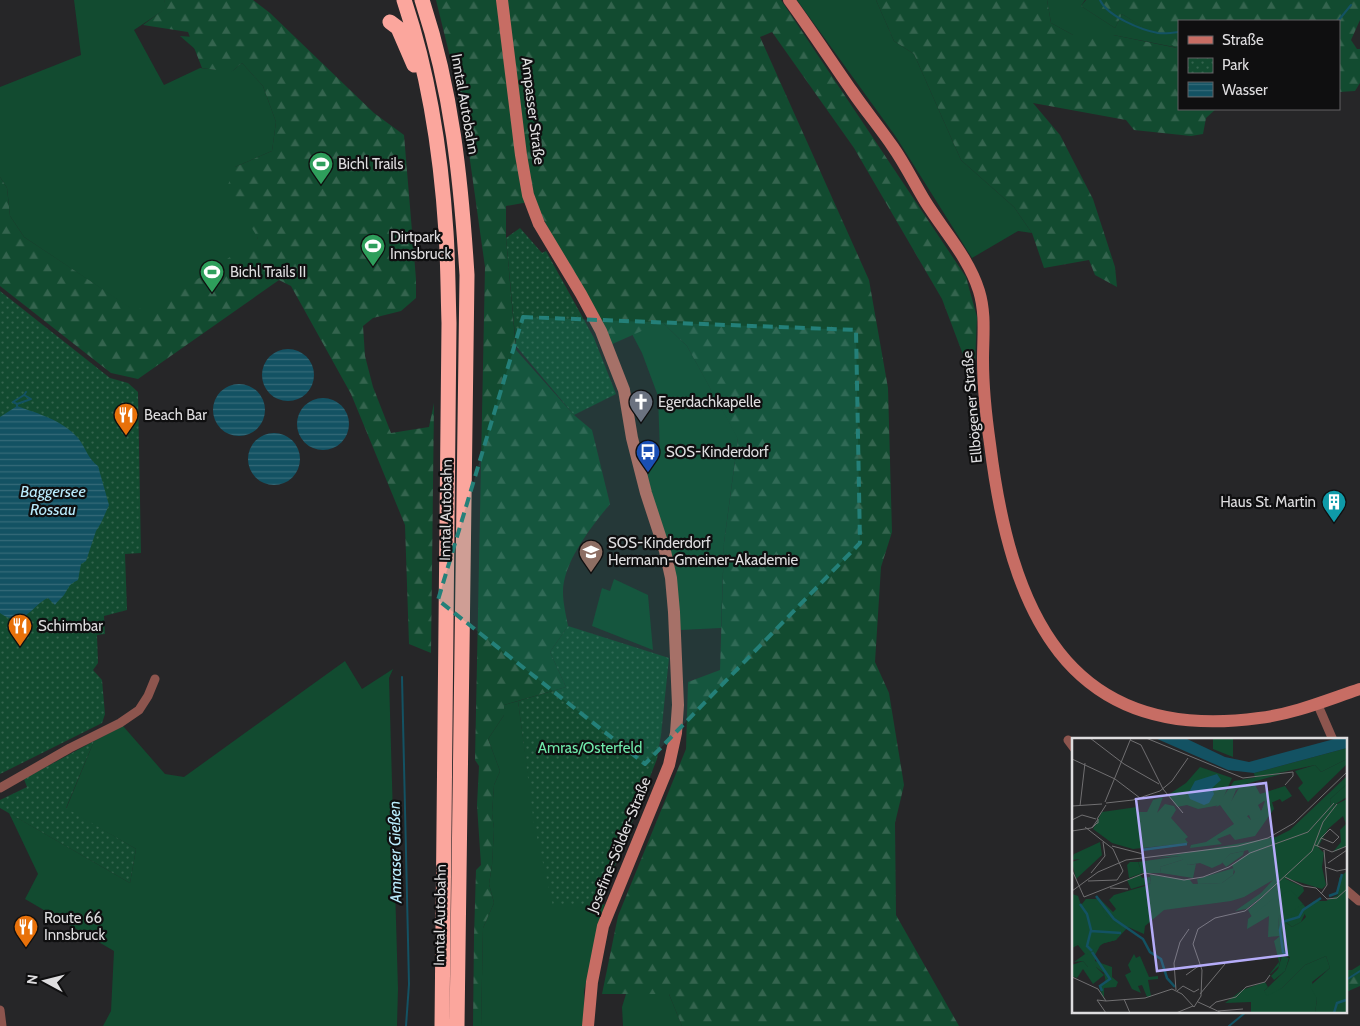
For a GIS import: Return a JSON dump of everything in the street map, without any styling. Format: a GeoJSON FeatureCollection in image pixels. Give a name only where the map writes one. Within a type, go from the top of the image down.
{"type":"FeatureCollection","features":[{"type":"Feature","properties":{"kind":"highway","name":"Inntal Autobahn"},"geometry":{"type":"LineString","coordinates":[[404,0],[428,93],[437,147],[446,232],[453,658],[460,686],[457,1026]]}},
{"type":"Feature","properties":{"kind":"highway","name":"Inntal Autobahn"},"geometry":{"type":"LineString","coordinates":[[422,0],[434,37],[451,113],[459,170],[464,230],[467,321],[453,658],[445,682],[442,1026]]}},
{"type":"Feature","properties":{"kind":"highway"},"geometry":{"type":"LineString","coordinates":[[390,22],[398,28],[418,78],[428,93]]}},
{"type":"Feature","properties":{"kind":"highway"},"geometry":{"type":"LineString","coordinates":[[433,1026],[435,990],[442,968]]}},
{"type":"Feature","properties":{"kind":"main road","name":"Ampasser Straße"},"geometry":{"type":"LineString","coordinates":[[502,0],[521,155],[528,195],[539,224]]}},
{"type":"Feature","properties":{"kind":"main road","name":"Ellbögener Straße"},"geometry":{"type":"LineString","coordinates":[[789,0],[853,94],[894,148],[925,201],[964,260],[977,285],[983,307],[984,383],[990,446],[1000,510],[1010,553],[1018,576],[1050,639],[1067,663],[1094,687],[1109,697],[1133,708],[1158,716],[1189,720],[1241,720],[1272,716],[1360,690]]}},
{"type":"Feature","properties":{"kind":"main road","name":"Josefine-Sölder-Straße"},"geometry":{"type":"LineString","coordinates":[[539,224],[601,331],[624,390],[634,448],[667,559],[671,578],[675,621],[678,705],[676,733],[672,752],[666,773],[604,926],[592,982],[588,1026]]}},
{"type":"Feature","properties":{"kind":"street"},"geometry":{"type":"LineString","coordinates":[[0,788],[70,748],[120,723],[139,710],[148,696],[155,679]]}},
{"type":"Feature","properties":{"kind":"street"},"geometry":{"type":"LineString","coordinates":[[1317,703],[1332,738]]}},
{"type":"Feature","properties":{"kind":"street"},"geometry":{"type":"LineString","coordinates":[[1348,892],[1359,901]]}},
{"type":"Feature","properties":{"kind":"street"},"geometry":{"type":"LineString","coordinates":[[0,1010],[2,1026]]}},
{"type":"Feature","properties":{"kind":"highlighted area"},"geometry":{"type":"Polygon","coordinates":[[[523,317],[856,330],[860,543],[645,764],[438,600],[523,317]]]}},
{"type":"Feature","properties":{"kind":"green space"},"geometry":{"type":"Polygon","coordinates":[[[74,0],[164,0],[167,8],[134,30],[164,85],[200,68],[219,70],[180,36],[211,38],[242,43],[282,103],[243,60],[231,72],[242,63],[263,86],[276,122],[272,151],[235,167],[258,238],[150,355],[130,308],[24,237],[10,216],[7,188],[0,177],[0,87],[81,55],[74,0]]]}},
{"type":"Feature","properties":{"kind":"green space"},"geometry":{"type":"Polygon","coordinates":[[[164,0],[253,0],[270,13],[374,113],[404,135],[416,298],[401,311],[373,318],[363,326],[365,356],[373,387],[391,433],[429,427],[434,403],[431,653],[409,644],[405,525],[351,394],[291,286],[279,280],[138,379],[111,373],[0,286],[0,177],[7,188],[10,216],[24,237],[131,308],[152,310],[258,238],[236,203],[228,185],[235,167],[272,151],[276,122],[263,86],[242,63],[231,72],[202,68],[188,32],[143,25],[166,8],[164,0]]]}},
{"type":"Feature","properties":{"kind":"green space"},"geometry":{"type":"Polygon","coordinates":[[[436,0],[781,0],[966,277],[977,317],[975,363],[965,360],[942,299],[854,148],[772,32],[760,37],[869,280],[888,388],[892,532],[881,567],[875,662],[889,693],[904,785],[895,823],[896,915],[959,1026],[682,1026],[669,994],[602,994],[618,916],[686,749],[688,682],[720,670],[724,543],[738,439],[687,346],[662,322],[610,345],[534,201],[506,206],[506,238],[516,350],[574,415],[592,430],[610,504],[580,545],[573,557],[564,581],[563,596],[568,626],[550,652],[566,687],[504,705],[504,715],[488,739],[500,771],[494,785],[492,813],[494,829],[489,884],[494,903],[483,928],[481,1026],[473,1026],[476,870],[481,865],[477,805],[479,766],[475,760],[485,267],[467,139],[454,73],[436,0]]]}},
{"type":"Feature","properties":{"kind":"green space"},"geometry":{"type":"Polygon","coordinates":[[[797,0],[876,0],[894,41],[914,54],[961,160],[1014,207],[1032,233],[1018,231],[972,258],[896,137],[797,0]]]}},
{"type":"Feature","properties":{"kind":"green space"},"geometry":{"type":"Polygon","coordinates":[[[876,0],[1047,0],[1051,23],[1073,35],[1113,35],[1177,48],[1122,14],[1115,28],[1081,6],[1086,0],[1360,0],[1360,20],[1351,40],[1357,49],[1360,49],[1360,83],[1355,91],[1340,92],[1340,20],[1178,20],[1178,110],[1215,110],[1206,118],[1203,134],[1191,136],[1134,130],[1126,120],[1033,103],[1060,135],[1093,199],[1115,267],[1117,287],[1095,275],[1089,260],[1044,268],[1032,233],[1014,207],[961,160],[914,54],[894,41],[876,0]]]}},
{"type":"Feature","properties":{"kind":"green space"},"geometry":{"type":"Polygon","coordinates":[[[1047,0],[1085,0],[1081,6],[1115,28],[1122,14],[1178,48],[1113,35],[1073,35],[1051,23],[1047,0]]]}},
{"type":"Feature","properties":{"kind":"green space"},"geometry":{"type":"Polygon","coordinates":[[[520,228],[542,253],[546,251],[594,338],[616,394],[574,415],[516,346],[506,238],[520,228]]]}},
{"type":"Feature","properties":{"kind":"green space"},"geometry":{"type":"Polygon","coordinates":[[[0,291],[110,378],[128,383],[138,392],[141,553],[125,554],[127,610],[104,616],[105,634],[97,635],[98,663],[93,670],[102,680],[105,714],[102,723],[0,774],[0,291]]]}},
{"type":"Feature","properties":{"kind":"green space"},"geometry":{"type":"Polygon","coordinates":[[[662,322],[687,346],[738,438],[724,543],[721,628],[681,630],[643,458],[660,454],[658,396],[642,353],[632,334],[662,322]]]}},
{"type":"Feature","properties":{"kind":"green space"},"geometry":{"type":"Polygon","coordinates":[[[614,579],[648,595],[653,650],[592,626],[602,588],[610,591],[614,579]]]}},
{"type":"Feature","properties":{"kind":"green space","name":"Amras/Osterfeld"},"geometry":{"type":"Polygon","coordinates":[[[568,626],[669,658],[657,759],[599,906],[553,906],[534,824],[518,701],[566,687],[550,652],[568,626]]]}},
{"type":"Feature","properties":{"kind":"green space"},"geometry":{"type":"Polygon","coordinates":[[[345,661],[362,689],[393,669],[389,678],[398,989],[397,1026],[103,1026],[111,1011],[114,951],[25,899],[38,874],[9,813],[130,883],[136,849],[66,809],[94,741],[123,726],[165,774],[184,777],[345,661]]]}},
{"type":"Feature","properties":{"kind":"green space"},"geometry":{"type":"Polygon","coordinates":[[[518,701],[535,824],[599,906],[605,904],[584,991],[584,1026],[481,1026],[483,928],[494,903],[489,884],[494,829],[492,813],[494,785],[500,771],[488,739],[504,715],[504,705],[518,701]]]}},
{"type":"Feature","properties":{"kind":"green space"},"geometry":{"type":"Polygon","coordinates":[[[94,741],[66,808],[136,849],[130,883],[0,808],[0,800],[27,787],[24,779],[94,741]]]}},
{"type":"Feature","properties":{"kind":"green space"},"geometry":{"type":"Polygon","coordinates":[[[1360,965],[1360,986],[1348,991],[1348,970],[1352,970],[1360,965]]]}},
{"type":"Feature","properties":{"kind":"green space"},"geometry":{"type":"Polygon","coordinates":[[[626,994],[669,994],[682,1026],[623,1026],[622,1007],[626,994]]]}},
{"type":"Feature","properties":{"kind":"water"},"geometry":{"type":"Polygon","coordinates":[[[288,349],[298,351],[306,357],[312,365],[314,375],[312,385],[306,393],[298,399],[288,401],[278,399],[270,393],[264,385],[262,375],[264,365],[270,357],[278,351],[288,349]]]}},
{"type":"Feature","properties":{"kind":"water"},"geometry":{"type":"Polygon","coordinates":[[[239,384],[249,386],[257,392],[263,400],[265,410],[263,420],[257,428],[249,434],[239,436],[229,434],[221,428],[215,420],[213,410],[215,400],[221,392],[229,386],[239,384]]]}},
{"type":"Feature","properties":{"kind":"water"},"geometry":{"type":"Polygon","coordinates":[[[323,398],[333,400],[341,406],[347,414],[349,424],[347,434],[341,442],[333,448],[323,450],[313,448],[305,442],[299,434],[297,424],[299,414],[305,406],[313,400],[323,398]]]}},
{"type":"Feature","properties":{"kind":"water","name":"Baggersee Rossau"},"geometry":{"type":"Polygon","coordinates":[[[17,406],[57,422],[78,438],[98,466],[109,505],[96,531],[86,561],[81,564],[78,580],[71,585],[55,605],[48,598],[22,618],[16,619],[9,618],[0,613],[0,417],[17,406]]]}},
{"type":"Feature","properties":{"kind":"water"},"geometry":{"type":"Polygon","coordinates":[[[274,433],[284,435],[292,441],[298,449],[300,459],[298,469],[292,477],[284,483],[274,485],[264,483],[256,477],[250,469],[248,459],[250,449],[256,441],[264,435],[274,433]]]}},
{"type":"Feature","properties":{"kind":"waterway"},"geometry":{"type":"LineString","coordinates":[[1100,0],[1117,17],[1143,29],[1158,33],[1178,32]]}},
{"type":"Feature","properties":{"kind":"waterway"},"geometry":{"type":"LineString","coordinates":[[1339,20],[1351,5]]}},
{"type":"Feature","properties":{"kind":"waterway"},"geometry":{"type":"LineString","coordinates":[[17,406],[17,404],[31,399],[24,395],[26,392]]}},
{"type":"Feature","properties":{"kind":"waterway"},"geometry":{"type":"LineString","coordinates":[[17,404],[13,402],[24,395]]}},
{"type":"Feature","properties":{"kind":"waterway","name":"Amraser Gießen"},"geometry":{"type":"LineString","coordinates":[[402,677],[409,984],[406,1026]]}},
{"type":"Feature","properties":{"kind":"waterway"},"geometry":{"type":"LineString","coordinates":[[1348,979],[1360,971]]}},
{"type":"Feature","properties":{"kind":"waterway"},"geometry":{"type":"LineString","coordinates":[[1229,1026],[1244,1014]]}},
{"type":"Feature","properties":{"kind":"place","name":"Bichl Trails"},"geometry":{"type":"Point","coordinates":[321,185]}},
{"type":"Feature","properties":{"kind":"place","name":"Dirtpark Innsbruck"},"geometry":{"type":"Point","coordinates":[373,267]}},
{"type":"Feature","properties":{"kind":"place","name":"Bichl Trails II"},"geometry":{"type":"Point","coordinates":[212,293]}},
{"type":"Feature","properties":{"kind":"place","name":"Egerdachkapelle"},"geometry":{"type":"Point","coordinates":[641,423]}},
{"type":"Feature","properties":{"kind":"place","name":"Beach Bar"},"geometry":{"type":"Point","coordinates":[126,436]}},
{"type":"Feature","properties":{"kind":"place","name":"SOS-Kinderdorf"},"geometry":{"type":"Point","coordinates":[648,473]}},
{"type":"Feature","properties":{"kind":"place","name":"Haus St. Martin"},"geometry":{"type":"Point","coordinates":[1334,523]}},
{"type":"Feature","properties":{"kind":"place","name":"SOS-Kinderdorf Hermann-Gmeiner-Akademie"},"geometry":{"type":"Point","coordinates":[591,573]}},
{"type":"Feature","properties":{"kind":"place","name":"Schirmbar"},"geometry":{"type":"Point","coordinates":[20,647]}},
{"type":"Feature","properties":{"kind":"place","name":"Route 66 Innsbruck"},"geometry":{"type":"Point","coordinates":[26,948]}}]}
